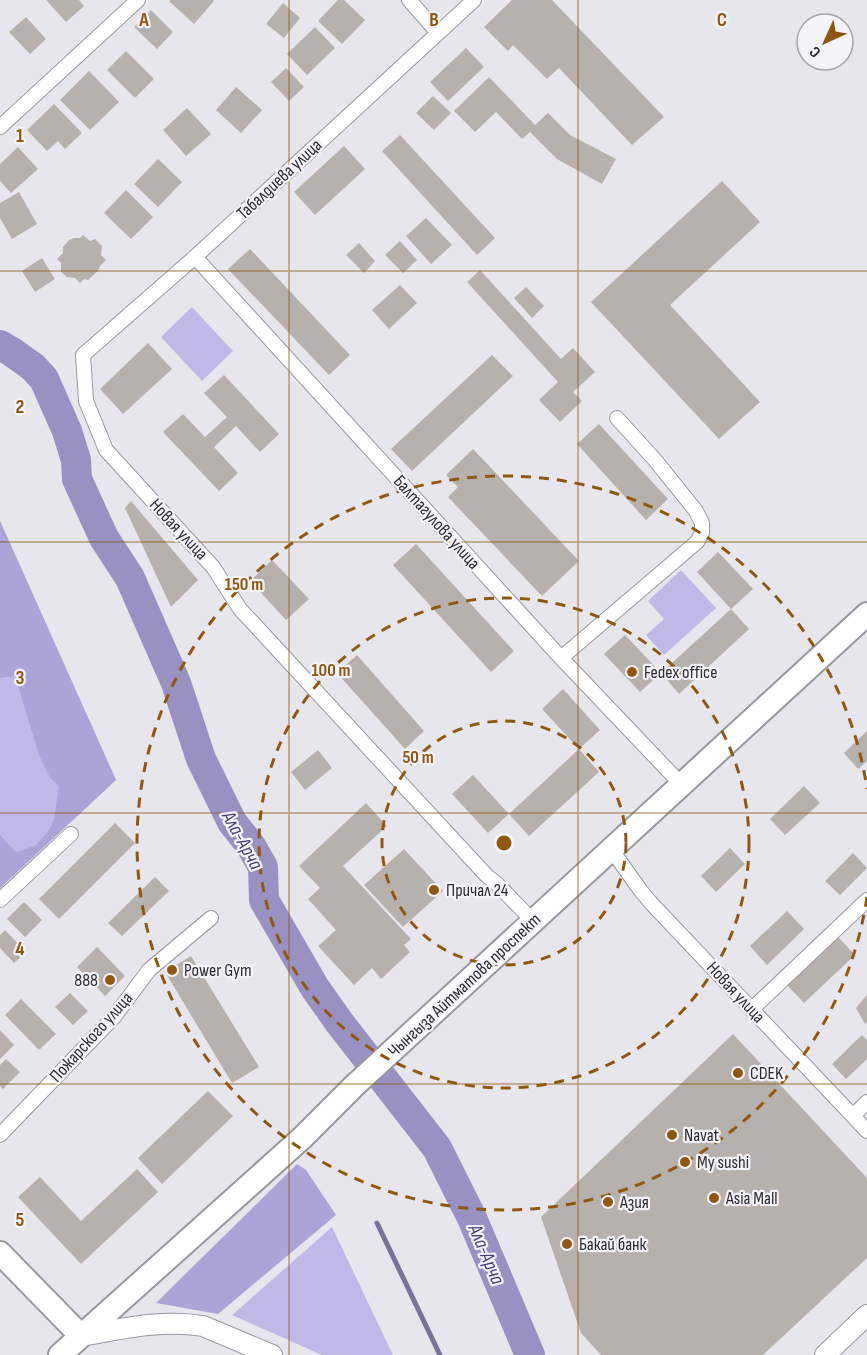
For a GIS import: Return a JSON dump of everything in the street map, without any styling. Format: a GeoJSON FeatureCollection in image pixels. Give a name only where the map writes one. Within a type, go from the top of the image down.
{"type":"FeatureCollection","features":[{"type":"Feature","properties":{"kind":"main road","name":"Чынгыза Айтматова проспект"},"geometry":{"type":"LineString","coordinates":[[60,1355],[303,1137],[354,1086],[681,784],[863,625]]}},
{"type":"Feature","properties":{"kind":"main road"},"geometry":{"type":"LineString","coordinates":[[0,1253],[81,1336]]}},
{"type":"Feature","properties":{"kind":"street"},"geometry":{"type":"LineString","coordinates":[[0,127],[138,0]]}},
{"type":"Feature","properties":{"kind":"street"},"geometry":{"type":"LineString","coordinates":[[410,0],[438,33]]}},
{"type":"Feature","properties":{"kind":"street","name":"Табалдиева улица"},"geometry":{"type":"LineString","coordinates":[[82,356],[195,257],[474,0]]}},
{"type":"Feature","properties":{"kind":"street","name":"Балтагулова улица"},"geometry":{"type":"LineString","coordinates":[[195,257],[561,658],[681,784]]}},
{"type":"Feature","properties":{"kind":"street","name":"Новая улица"},"geometry":{"type":"LineString","coordinates":[[82,356],[86,401],[106,450],[213,567],[240,609],[478,867],[533,921]]}},
{"type":"Feature","properties":{"kind":"street"},"geometry":{"type":"LineString","coordinates":[[561,658],[697,542],[702,533],[702,523],[696,510],[656,460],[616,418]]}},
{"type":"Feature","properties":{"kind":"street"},"geometry":{"type":"LineString","coordinates":[[0,900],[72,834]]}},
{"type":"Feature","properties":{"kind":"street","name":"Новая улица"},"geometry":{"type":"LineString","coordinates":[[611,849],[641,891],[867,1131]]}},
{"type":"Feature","properties":{"kind":"street"},"geometry":{"type":"LineString","coordinates":[[752,1009],[867,900]]}},
{"type":"Feature","properties":{"kind":"street","name":"Пожарского улица"},"geometry":{"type":"LineString","coordinates":[[0,1136],[114,1017],[149,970],[211,918]]}},
{"type":"Feature","properties":{"kind":"street"},"geometry":{"type":"LineString","coordinates":[[853,1116],[867,1102]]}},
{"type":"Feature","properties":{"kind":"street"},"geometry":{"type":"LineString","coordinates":[[825,1355],[867,1315]]}},
{"type":"Feature","properties":{"kind":"street"},"geometry":{"type":"LineString","coordinates":[[81,1336],[154,1324],[192,1324],[203,1326],[272,1355]]}},
{"type":"Feature","properties":{"kind":"shaded area"},"geometry":{"type":"Polygon","coordinates":[[[192,307],[233,351],[202,381],[161,337],[192,307]]]}},
{"type":"Feature","properties":{"kind":"shaded area"},"geometry":{"type":"Polygon","coordinates":[[[0,521],[116,780],[0,888],[0,521]]]}},
{"type":"Feature","properties":{"kind":"shaded area"},"geometry":{"type":"Polygon","coordinates":[[[0,521],[116,780],[0,888],[0,835],[16,852],[35,846],[49,830],[54,819],[59,786],[50,778],[39,755],[15,676],[0,678],[0,521]]]}},
{"type":"Feature","properties":{"kind":"shaded area"},"geometry":{"type":"Polygon","coordinates":[[[681,570],[716,608],[664,655],[646,635],[664,619],[648,601],[681,570]]]}},
{"type":"Feature","properties":{"kind":"shaded area"},"geometry":{"type":"Polygon","coordinates":[[[297,1164],[306,1170],[336,1215],[218,1314],[156,1303],[297,1164]]]}},
{"type":"Feature","properties":{"kind":"shaded area"},"geometry":{"type":"Polygon","coordinates":[[[332,1227],[393,1355],[322,1355],[232,1315],[332,1227]]]}},
{"type":"Feature","properties":{"kind":"building"},"geometry":{"type":"Polygon","coordinates":[[[46,0],[79,0],[84,6],[66,22],[46,0]]]}},
{"type":"Feature","properties":{"kind":"building"},"geometry":{"type":"Polygon","coordinates":[[[170,0],[213,0],[214,1],[194,24],[170,0]]]}},
{"type":"Feature","properties":{"kind":"building"},"geometry":{"type":"Polygon","coordinates":[[[338,0],[344,0],[365,20],[342,44],[318,21],[338,0]]]}},
{"type":"Feature","properties":{"kind":"building"},"geometry":{"type":"Polygon","coordinates":[[[512,0],[552,0],[664,117],[632,145],[559,68],[547,79],[513,45],[508,51],[484,27],[512,0]]]}},
{"type":"Feature","properties":{"kind":"building"},"geometry":{"type":"Polygon","coordinates":[[[283,3],[300,18],[284,38],[266,24],[283,3]]]}},
{"type":"Feature","properties":{"kind":"building"},"geometry":{"type":"Polygon","coordinates":[[[151,10],[173,32],[157,49],[134,27],[151,10]]]}},
{"type":"Feature","properties":{"kind":"building"},"geometry":{"type":"Polygon","coordinates":[[[26,17],[46,39],[30,54],[9,32],[26,17]]]}},
{"type":"Feature","properties":{"kind":"building"},"geometry":{"type":"Polygon","coordinates":[[[315,27],[335,48],[307,75],[287,54],[315,27]]]}},
{"type":"Feature","properties":{"kind":"building"},"geometry":{"type":"Polygon","coordinates":[[[466,48],[484,67],[448,101],[430,82],[466,48]]]}},
{"type":"Feature","properties":{"kind":"building"},"geometry":{"type":"Polygon","coordinates":[[[126,51],[154,79],[135,98],[107,70],[126,51]]]}},
{"type":"Feature","properties":{"kind":"building"},"geometry":{"type":"Polygon","coordinates":[[[286,68],[304,87],[289,101],[271,82],[286,68]]]}},
{"type":"Feature","properties":{"kind":"building"},"geometry":{"type":"Polygon","coordinates":[[[89,71],[119,102],[90,130],[60,100],[89,71]]]}},
{"type":"Feature","properties":{"kind":"building"},"geometry":{"type":"Polygon","coordinates":[[[489,77],[535,125],[548,113],[570,135],[616,159],[602,184],[557,159],[530,132],[522,139],[496,112],[475,132],[454,111],[489,77]]]}},
{"type":"Feature","properties":{"kind":"building"},"geometry":{"type":"Polygon","coordinates":[[[236,87],[262,110],[241,133],[216,110],[236,87]]]}},
{"type":"Feature","properties":{"kind":"building"},"geometry":{"type":"Polygon","coordinates":[[[433,96],[451,113],[434,130],[416,113],[433,96]]]}},
{"type":"Feature","properties":{"kind":"building"},"geometry":{"type":"Polygon","coordinates":[[[54,104],[82,133],[65,149],[58,141],[47,151],[27,130],[54,104]]]}},
{"type":"Feature","properties":{"kind":"building"},"geometry":{"type":"Polygon","coordinates":[[[187,108],[211,134],[186,156],[163,130],[187,108]]]}},
{"type":"Feature","properties":{"kind":"building"},"geometry":{"type":"Polygon","coordinates":[[[400,135],[495,238],[477,255],[382,151],[400,135]]]}},
{"type":"Feature","properties":{"kind":"building"},"geometry":{"type":"Polygon","coordinates":[[[344,146],[365,169],[315,215],[294,192],[344,146]]]}},
{"type":"Feature","properties":{"kind":"building"},"geometry":{"type":"Polygon","coordinates":[[[18,147],[38,169],[11,193],[0,181],[0,164],[18,147]]]}},
{"type":"Feature","properties":{"kind":"building"},"geometry":{"type":"Polygon","coordinates":[[[158,159],[182,182],[158,207],[134,184],[158,159]]]}},
{"type":"Feature","properties":{"kind":"building"},"geometry":{"type":"Polygon","coordinates":[[[722,181],[760,222],[670,305],[760,402],[719,439],[591,302],[722,181]]]}},
{"type":"Feature","properties":{"kind":"building"},"geometry":{"type":"Polygon","coordinates":[[[126,190],[153,217],[131,239],[104,213],[126,190]]]}},
{"type":"Feature","properties":{"kind":"building"},"geometry":{"type":"Polygon","coordinates":[[[19,192],[37,224],[12,239],[0,218],[0,203],[19,192]]]}},
{"type":"Feature","properties":{"kind":"building"},"geometry":{"type":"Polygon","coordinates":[[[426,218],[452,245],[431,264],[406,236],[426,218]]]}},
{"type":"Feature","properties":{"kind":"building"},"geometry":{"type":"Polygon","coordinates":[[[83,235],[90,241],[95,239],[102,246],[101,255],[106,260],[88,280],[84,279],[80,283],[75,278],[67,277],[61,272],[61,263],[57,259],[63,253],[63,247],[69,240],[80,238],[83,235]]]}},
{"type":"Feature","properties":{"kind":"building"},"geometry":{"type":"Polygon","coordinates":[[[400,241],[417,260],[403,273],[385,255],[400,241]]]}},
{"type":"Feature","properties":{"kind":"building"},"geometry":{"type":"Polygon","coordinates":[[[359,243],[375,261],[364,273],[346,255],[359,243]]]}},
{"type":"Feature","properties":{"kind":"building"},"geometry":{"type":"Polygon","coordinates":[[[250,249],[350,355],[329,375],[228,269],[250,249]]]}},
{"type":"Feature","properties":{"kind":"building"},"geometry":{"type":"Polygon","coordinates":[[[42,258],[55,279],[35,292],[22,271],[42,258]]]}},
{"type":"Feature","properties":{"kind":"building"},"geometry":{"type":"Polygon","coordinates":[[[480,270],[561,359],[573,348],[595,372],[573,392],[582,401],[560,422],[539,400],[558,382],[467,282],[480,270]]]}},
{"type":"Feature","properties":{"kind":"building"},"geometry":{"type":"Polygon","coordinates":[[[400,285],[417,303],[389,329],[372,310],[400,285]]]}},
{"type":"Feature","properties":{"kind":"building"},"geometry":{"type":"Polygon","coordinates":[[[526,287],[544,306],[532,318],[514,298],[526,287]]]}},
{"type":"Feature","properties":{"kind":"building"},"geometry":{"type":"Polygon","coordinates":[[[148,343],[172,369],[123,414],[100,389],[148,343]]]}},
{"type":"Feature","properties":{"kind":"building"},"geometry":{"type":"Polygon","coordinates":[[[492,355],[513,376],[412,471],[391,449],[492,355]]]}},
{"type":"Feature","properties":{"kind":"building"},"geometry":{"type":"Polygon","coordinates":[[[224,375],[279,434],[260,452],[236,426],[214,447],[238,473],[219,491],[163,432],[183,414],[205,437],[227,417],[204,393],[224,375]]]}},
{"type":"Feature","properties":{"kind":"building"},"geometry":{"type":"Polygon","coordinates":[[[599,424],[668,499],[646,520],[577,444],[599,424]]]}},
{"type":"Feature","properties":{"kind":"building"},"geometry":{"type":"Polygon","coordinates":[[[473,449],[579,561],[542,596],[448,497],[458,487],[446,475],[473,449]]]}},
{"type":"Feature","properties":{"kind":"building"},"geometry":{"type":"Polygon","coordinates":[[[131,501],[198,580],[171,607],[125,508],[131,501]]]}},
{"type":"Feature","properties":{"kind":"building"},"geometry":{"type":"Polygon","coordinates":[[[416,544],[514,651],[491,672],[393,565],[416,544]]]}},
{"type":"Feature","properties":{"kind":"building"},"geometry":{"type":"Polygon","coordinates":[[[718,552],[753,589],[731,609],[697,572],[718,552]]]}},
{"type":"Feature","properties":{"kind":"building"},"geometry":{"type":"Polygon","coordinates":[[[272,560],[309,599],[286,620],[250,581],[272,560]]]}},
{"type":"Feature","properties":{"kind":"building"},"geometry":{"type":"Polygon","coordinates":[[[731,609],[749,629],[679,694],[661,673],[731,609]]]}},
{"type":"Feature","properties":{"kind":"building"},"geometry":{"type":"Polygon","coordinates":[[[625,635],[661,673],[640,692],[604,654],[625,635]]]}},
{"type":"Feature","properties":{"kind":"building"},"geometry":{"type":"Polygon","coordinates":[[[357,655],[424,731],[405,749],[337,673],[357,655]]]}},
{"type":"Feature","properties":{"kind":"building"},"geometry":{"type":"Polygon","coordinates":[[[563,689],[600,730],[579,749],[542,709],[563,689]]]}},
{"type":"Feature","properties":{"kind":"building"},"geometry":{"type":"Polygon","coordinates":[[[867,731],[867,761],[858,769],[844,753],[867,731]]]}},
{"type":"Feature","properties":{"kind":"building"},"geometry":{"type":"Polygon","coordinates":[[[579,749],[599,772],[529,836],[509,814],[579,749]]]}},
{"type":"Feature","properties":{"kind":"building"},"geometry":{"type":"Polygon","coordinates":[[[318,750],[332,768],[305,790],[291,772],[318,750]]]}},
{"type":"Feature","properties":{"kind":"building"},"geometry":{"type":"Polygon","coordinates":[[[473,775],[509,814],[488,833],[452,794],[473,775]]]}},
{"type":"Feature","properties":{"kind":"building"},"geometry":{"type":"Polygon","coordinates":[[[804,786],[820,803],[785,835],[770,819],[804,786]]]}},
{"type":"Feature","properties":{"kind":"building"},"geometry":{"type":"Polygon","coordinates":[[[366,803],[387,826],[343,866],[411,939],[404,945],[410,952],[381,979],[372,968],[354,985],[318,946],[336,930],[308,899],[320,888],[299,866],[366,803]]]}},
{"type":"Feature","properties":{"kind":"building"},"geometry":{"type":"Polygon","coordinates":[[[115,823],[135,843],[59,919],[39,899],[115,823]]]}},
{"type":"Feature","properties":{"kind":"building"},"geometry":{"type":"Polygon","coordinates":[[[730,848],[745,864],[716,892],[701,876],[730,848]]]}},
{"type":"Feature","properties":{"kind":"building"},"geometry":{"type":"Polygon","coordinates":[[[404,849],[443,891],[403,927],[364,885],[404,849]]]}},
{"type":"Feature","properties":{"kind":"building"},"geometry":{"type":"Polygon","coordinates":[[[853,853],[867,868],[840,895],[825,881],[853,853]]]}},
{"type":"Feature","properties":{"kind":"building"},"geometry":{"type":"Polygon","coordinates":[[[155,877],[169,891],[122,936],[108,923],[155,877]]]}},
{"type":"Feature","properties":{"kind":"building"},"geometry":{"type":"Polygon","coordinates":[[[24,902],[42,920],[25,937],[7,919],[24,902]]]}},
{"type":"Feature","properties":{"kind":"building"},"geometry":{"type":"Polygon","coordinates":[[[787,911],[804,929],[767,965],[750,946],[787,911]]]}},
{"type":"Feature","properties":{"kind":"building"},"geometry":{"type":"Polygon","coordinates":[[[5,930],[26,952],[14,963],[0,948],[0,935],[5,930]]]}},
{"type":"Feature","properties":{"kind":"building"},"geometry":{"type":"Polygon","coordinates":[[[838,937],[855,955],[804,1003],[787,985],[838,937]]]}},
{"type":"Feature","properties":{"kind":"building"},"geometry":{"type":"Polygon","coordinates":[[[97,947],[125,976],[105,996],[77,967],[97,947]]]}},
{"type":"Feature","properties":{"kind":"building"},"geometry":{"type":"Polygon","coordinates":[[[191,956],[259,1067],[232,1083],[165,972],[191,956]]]}},
{"type":"Feature","properties":{"kind":"building"},"geometry":{"type":"Polygon","coordinates":[[[70,993],[88,1011],[73,1025],[55,1007],[70,993]]]}},
{"type":"Feature","properties":{"kind":"building"},"geometry":{"type":"Polygon","coordinates":[[[867,995],[867,1022],[865,1024],[856,1008],[867,995]]]}},
{"type":"Feature","properties":{"kind":"building"},"geometry":{"type":"Polygon","coordinates":[[[21,999],[56,1034],[39,1050],[5,1015],[21,999]]]}},
{"type":"Feature","properties":{"kind":"building"},"geometry":{"type":"Polygon","coordinates":[[[0,1030],[14,1045],[0,1059],[0,1030]]]}},
{"type":"Feature","properties":{"kind":"building","name":"Asia Mall"},"geometry":{"type":"Polygon","coordinates":[[[733,1034],[867,1178],[867,1258],[763,1355],[601,1355],[581,1333],[541,1217],[733,1034]]]}},
{"type":"Feature","properties":{"kind":"building"},"geometry":{"type":"Polygon","coordinates":[[[862,1035],[867,1040],[867,1059],[846,1079],[832,1064],[862,1035]]]}},
{"type":"Feature","properties":{"kind":"building"},"geometry":{"type":"Polygon","coordinates":[[[6,1059],[20,1072],[3,1089],[0,1086],[0,1065],[6,1059]]]}},
{"type":"Feature","properties":{"kind":"building"},"geometry":{"type":"Polygon","coordinates":[[[208,1091],[233,1116],[162,1184],[138,1158],[208,1091]]]}},
{"type":"Feature","properties":{"kind":"building"},"geometry":{"type":"Polygon","coordinates":[[[137,1169],[158,1192],[81,1264],[18,1197],[40,1177],[81,1221],[137,1169]]]}},
{"type":"Feature","properties":{"kind":"waterway","name":"Ала-Арча"},"geometry":{"type":"LineString","coordinates":[[0,345],[33,367],[44,379],[67,431],[76,460],[77,479],[104,538],[130,578],[176,683],[201,759],[232,822],[251,846],[263,867],[264,900],[315,988],[437,1148],[472,1218],[530,1355]]}},
{"type":"Feature","properties":{"kind":"waterway"},"geometry":{"type":"LineString","coordinates":[[377,1223],[440,1355]]}},
{"type":"Feature","properties":{"kind":"place","name":"Fedex office"},"geometry":{"type":"Point","coordinates":[632,672]}},
{"type":"Feature","properties":{"kind":"place","name":"Причал 24"},"geometry":{"type":"Point","coordinates":[434,890]}},
{"type":"Feature","properties":{"kind":"place","name":"Power Gym"},"geometry":{"type":"Point","coordinates":[172,970]}},
{"type":"Feature","properties":{"kind":"place","name":"888"},"geometry":{"type":"Point","coordinates":[110,980]}},
{"type":"Feature","properties":{"kind":"place","name":"CDEK"},"geometry":{"type":"Point","coordinates":[738,1073]}},
{"type":"Feature","properties":{"kind":"place","name":"Navat"},"geometry":{"type":"Point","coordinates":[672,1135]}},
{"type":"Feature","properties":{"kind":"place","name":"My sushi"},"geometry":{"type":"Point","coordinates":[685,1162]}},
{"type":"Feature","properties":{"kind":"place","name":"Asia Mall"},"geometry":{"type":"Point","coordinates":[714,1198]}},
{"type":"Feature","properties":{"kind":"place","name":"Азия"},"geometry":{"type":"Point","coordinates":[608,1202]}},
{"type":"Feature","properties":{"kind":"place","name":"Бакай банк"},"geometry":{"type":"Point","coordinates":[567,1244]}}]}
